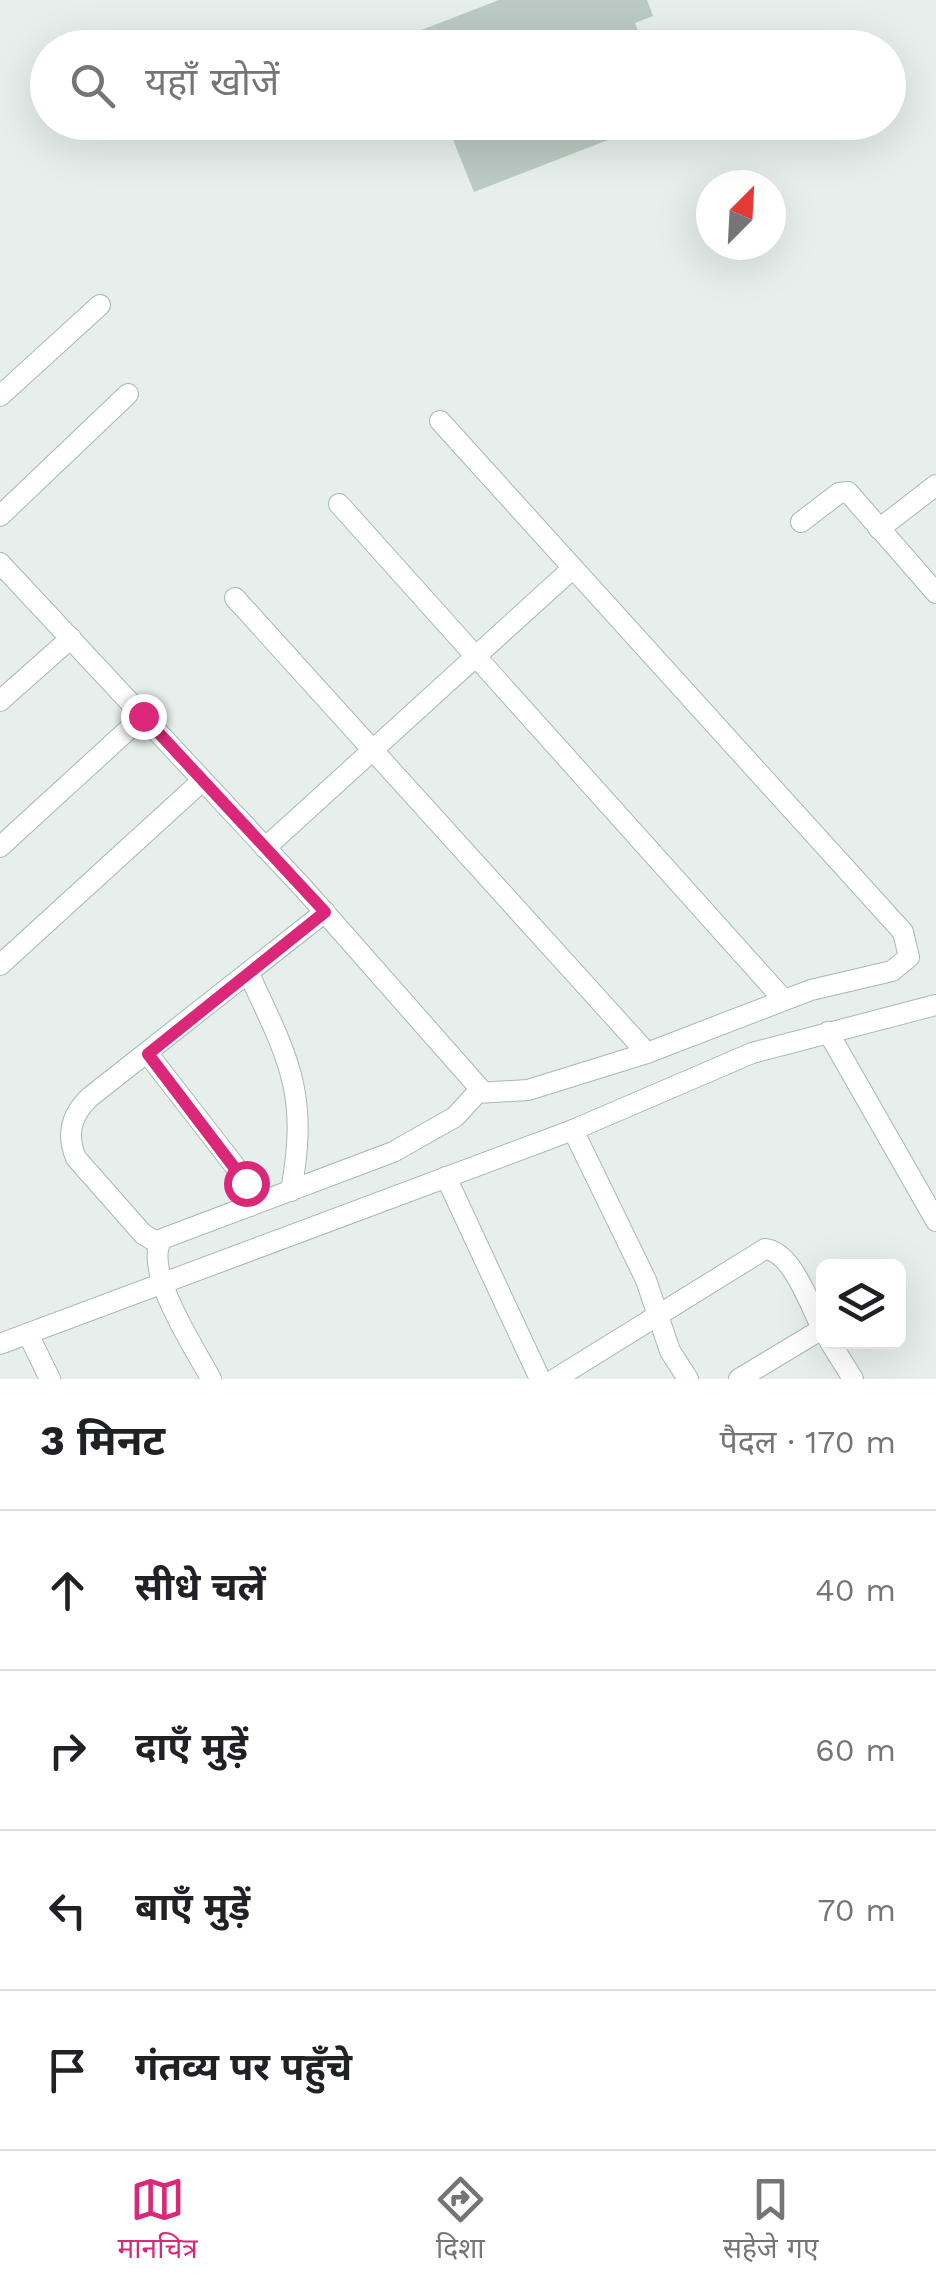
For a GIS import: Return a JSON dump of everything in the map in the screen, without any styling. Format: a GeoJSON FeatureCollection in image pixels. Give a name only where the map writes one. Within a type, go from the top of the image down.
{"type":"FeatureCollection","features":[{"type":"Feature","properties":{"kind":"street"},"geometry":{"type":"LineString","coordinates":[[0,396],[100,304]]}},
{"type":"Feature","properties":{"kind":"street"},"geometry":{"type":"LineString","coordinates":[[0,516],[128,394]]}},
{"type":"Feature","properties":{"kind":"street"},"geometry":{"type":"LineString","coordinates":[[211,1379],[160,1282],[155,1257],[158,1244],[168,1236],[424,1137],[482,1092],[528,1090],[647,1053],[784,1000],[892,971],[909,957],[908,940],[440,421]]}},
{"type":"Feature","properties":{"kind":"street"},"geometry":{"type":"LineString","coordinates":[[878,529],[936,485]]}},
{"type":"Feature","properties":{"kind":"street"},"geometry":{"type":"LineString","coordinates":[[801,522],[839,493],[848,492],[936,593]]}},
{"type":"Feature","properties":{"kind":"street"},"geometry":{"type":"LineString","coordinates":[[339,504],[474,659],[784,1000]]}},
{"type":"Feature","properties":{"kind":"street"},"geometry":{"type":"LineString","coordinates":[[265,848],[573,568]]}},
{"type":"Feature","properties":{"kind":"street"},"geometry":{"type":"LineString","coordinates":[[4,575],[71,638],[325,912],[482,1092]]}},
{"type":"Feature","properties":{"kind":"street"},"geometry":{"type":"LineString","coordinates":[[235,598],[647,1053]]}},
{"type":"Feature","properties":{"kind":"street"},"geometry":{"type":"LineString","coordinates":[[0,701],[71,638]]}},
{"type":"Feature","properties":{"kind":"street"},"geometry":{"type":"LineString","coordinates":[[0,847],[143,716]]}},
{"type":"Feature","properties":{"kind":"street"},"geometry":{"type":"LineString","coordinates":[[0,965],[202,780]]}},
{"type":"Feature","properties":{"kind":"street"},"geometry":{"type":"LineString","coordinates":[[158,1244],[116,1204],[71,1146],[72,1119],[80,1106],[325,912]]}},
{"type":"Feature","properties":{"kind":"street"},"geometry":{"type":"LineString","coordinates":[[249,974],[296,1082],[300,1116],[291,1191]]}},
{"type":"Feature","properties":{"kind":"street"},"geometry":{"type":"LineString","coordinates":[[0,1344],[573,1130],[752,1053],[936,1006]]}},
{"type":"Feature","properties":{"kind":"street"},"geometry":{"type":"LineString","coordinates":[[828,1032],[936,1222]]}},
{"type":"Feature","properties":{"kind":"street"},"geometry":{"type":"LineString","coordinates":[[148,1054],[241,1174],[250,1206]]}},
{"type":"Feature","properties":{"kind":"street"},"geometry":{"type":"LineString","coordinates":[[573,1130],[646,1280],[670,1352],[688,1379]]}},
{"type":"Feature","properties":{"kind":"street"},"geometry":{"type":"LineString","coordinates":[[446,1177],[540,1379]]}},
{"type":"Feature","properties":{"kind":"street"},"geometry":{"type":"LineString","coordinates":[[555,1379],[770,1249],[785,1260],[816,1317]]}},
{"type":"Feature","properties":{"kind":"street"},"geometry":{"type":"LineString","coordinates":[[28,1334],[50,1379]]}},
{"type":"Feature","properties":{"kind":"street"},"geometry":{"type":"LineString","coordinates":[[739,1379],[816,1339]]}},
{"type":"Feature","properties":{"kind":"street"},"geometry":{"type":"LineString","coordinates":[[834,1349],[853,1379]]}},
{"type":"Feature","properties":{"kind":"building"},"geometry":{"type":"Polygon","coordinates":[[[499,0],[647,0],[653,16],[635,23],[638,30],[421,30],[499,0]]]}},
{"type":"Feature","properties":{"kind":"building"},"geometry":{"type":"Polygon","coordinates":[[[453,140],[608,140],[474,192],[453,140]]]}},
{"type":"Feature","properties":{"kind":"route"},"geometry":{"type":"LineString","coordinates":[[143,716],[325,912],[148,1054],[246,1183]]}}]}
